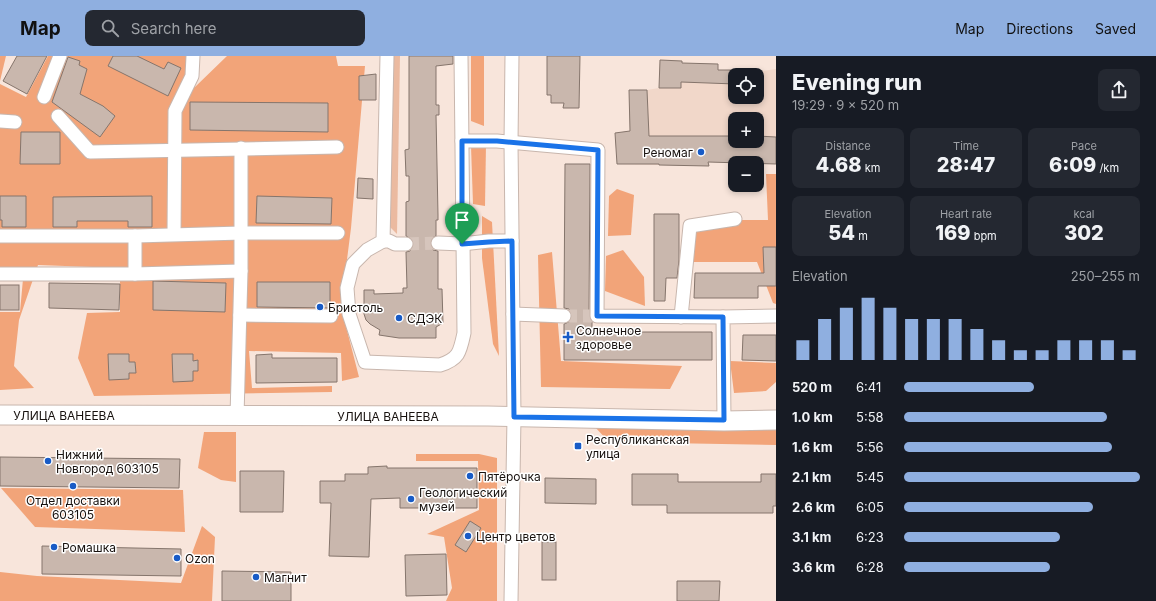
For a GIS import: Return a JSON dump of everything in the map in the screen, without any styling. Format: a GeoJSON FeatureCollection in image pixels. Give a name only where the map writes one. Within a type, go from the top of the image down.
{"type":"FeatureCollection","features":[{"type":"Feature","properties":{"kind":"main road","name":"УЛИЦА ВАНЕЕВА"},"geometry":{"type":"LineString","coordinates":[[0,415],[514,417],[776,420]]}},
{"type":"Feature","properties":{"kind":"street"},"geometry":{"type":"LineString","coordinates":[[44,97],[60,56]]}},
{"type":"Feature","properties":{"kind":"street"},"geometry":{"type":"LineString","coordinates":[[174,234],[175,111],[192,76],[193,56]]}},
{"type":"Feature","properties":{"kind":"street"},"geometry":{"type":"LineString","coordinates":[[383,241],[387,56]]}},
{"type":"Feature","properties":{"kind":"street"},"geometry":{"type":"LineString","coordinates":[[406,244],[395,244],[389,241],[383,241],[367,250],[353,264],[347,288],[349,314],[365,362],[440,365],[448,363],[457,358],[464,333],[461,56]]}},
{"type":"Feature","properties":{"kind":"street"},"geometry":{"type":"LineString","coordinates":[[511,601],[514,417],[511,143],[512,56]]}},
{"type":"Feature","properties":{"kind":"street"},"geometry":{"type":"LineString","coordinates":[[58,116],[90,152],[338,147]]}},
{"type":"Feature","properties":{"kind":"street"},"geometry":{"type":"LineString","coordinates":[[0,121],[15,122]]}},
{"type":"Feature","properties":{"kind":"street"},"geometry":{"type":"LineString","coordinates":[[462,141],[511,143],[598,150],[594,316],[776,316]]}},
{"type":"Feature","properties":{"kind":"street"},"geometry":{"type":"LineString","coordinates":[[237,416],[242,272],[241,148]]}},
{"type":"Feature","properties":{"kind":"street"},"geometry":{"type":"LineString","coordinates":[[681,317],[690,226],[735,219]]}},
{"type":"Feature","properties":{"kind":"street"},"geometry":{"type":"LineString","coordinates":[[0,236],[338,233]]}},
{"type":"Feature","properties":{"kind":"street"},"geometry":{"type":"LineString","coordinates":[[135,236],[135,274]]}},
{"type":"Feature","properties":{"kind":"street"},"geometry":{"type":"LineString","coordinates":[[438,243],[462,244],[512,241]]}},
{"type":"Feature","properties":{"kind":"street"},"geometry":{"type":"LineString","coordinates":[[0,274],[242,272]]}},
{"type":"Feature","properties":{"kind":"street"},"geometry":{"type":"LineString","coordinates":[[513,314],[564,316]]}},
{"type":"Feature","properties":{"kind":"street"},"geometry":{"type":"LineString","coordinates":[[240,315],[331,316]]}},
{"type":"Feature","properties":{"kind":"street"},"geometry":{"type":"LineString","coordinates":[[723,317],[724,420]]}},
{"type":"Feature","properties":{"kind":"shaded area"},"geometry":{"type":"Polygon","coordinates":[[[0,56],[6,56],[0,81],[0,56]]]}},
{"type":"Feature","properties":{"kind":"shaded area"},"geometry":{"type":"Polygon","coordinates":[[[48,56],[191,56],[195,87],[227,56],[336,56],[338,66],[365,66],[351,228],[341,307],[359,377],[342,381],[341,353],[249,351],[252,388],[332,386],[332,392],[94,396],[78,358],[87,313],[120,312],[120,268],[38,265],[19,320],[14,366],[34,388],[0,390],[0,312],[20,312],[24,268],[0,267],[0,84],[26,97],[48,56]]]}},
{"type":"Feature","properties":{"kind":"shaded area"},"geometry":{"type":"Polygon","coordinates":[[[390,56],[400,56],[397,234],[387,224],[390,56]]]}},
{"type":"Feature","properties":{"kind":"shaded area"},"geometry":{"type":"Polygon","coordinates":[[[471,56],[484,56],[484,126],[471,121],[471,56]]]}},
{"type":"Feature","properties":{"kind":"shaded area"},"geometry":{"type":"Polygon","coordinates":[[[660,60],[682,61],[682,63],[718,64],[718,70],[728,70],[728,104],[764,104],[764,71],[776,69],[776,164],[764,164],[764,156],[728,156],[728,163],[708,162],[709,166],[617,164],[615,133],[630,131],[629,90],[659,88],[660,60]]]}},
{"type":"Feature","properties":{"kind":"shaded area"},"geometry":{"type":"Polygon","coordinates":[[[486,144],[485,206],[473,204],[471,146],[486,144]]]}},
{"type":"Feature","properties":{"kind":"shaded area"},"geometry":{"type":"Polygon","coordinates":[[[766,174],[776,174],[776,304],[773,303],[757,262],[693,262],[689,220],[768,220],[766,174]]]}},
{"type":"Feature","properties":{"kind":"shaded area"},"geometry":{"type":"Polygon","coordinates":[[[617,189],[634,195],[631,235],[608,236],[609,196],[617,189]]]}},
{"type":"Feature","properties":{"kind":"shaded area"},"geometry":{"type":"Polygon","coordinates":[[[482,216],[492,222],[499,356],[493,344],[482,258],[482,216]]]}},
{"type":"Feature","properties":{"kind":"shaded area"},"geometry":{"type":"Polygon","coordinates":[[[623,250],[644,277],[645,306],[605,291],[606,256],[623,250]]]}},
{"type":"Feature","properties":{"kind":"shaded area"},"geometry":{"type":"Polygon","coordinates":[[[552,252],[561,361],[682,366],[670,389],[541,387],[538,255],[552,252]]]}},
{"type":"Feature","properties":{"kind":"shaded area"},"geometry":{"type":"Polygon","coordinates":[[[730,361],[776,363],[776,382],[766,391],[734,393],[730,361]]]}},
{"type":"Feature","properties":{"kind":"shaded area"},"geometry":{"type":"Polygon","coordinates":[[[594,426],[776,429],[776,445],[609,442],[594,426]]]}},
{"type":"Feature","properties":{"kind":"shaded area"},"geometry":{"type":"Polygon","coordinates":[[[204,432],[236,432],[236,482],[221,480],[198,468],[204,432]]]}},
{"type":"Feature","properties":{"kind":"shaded area"},"geometry":{"type":"Polygon","coordinates":[[[416,454],[479,454],[497,458],[497,601],[446,601],[452,588],[444,537],[427,534],[479,510],[478,461],[416,461],[416,454]]]}},
{"type":"Feature","properties":{"kind":"shaded area"},"geometry":{"type":"Polygon","coordinates":[[[1,488],[183,490],[185,532],[35,527],[1,488]]]}},
{"type":"Feature","properties":{"kind":"shaded area"},"geometry":{"type":"Polygon","coordinates":[[[202,526],[215,537],[212,601],[0,601],[0,572],[37,576],[181,583],[202,526]]]}},
{"type":"Feature","properties":{"kind":"building"},"geometry":{"type":"Polygon","coordinates":[[[17,56],[47,56],[27,94],[3,81],[17,56]]]}},
{"type":"Feature","properties":{"kind":"building"},"geometry":{"type":"Polygon","coordinates":[[[113,56],[137,56],[164,69],[168,62],[181,68],[168,96],[108,66],[113,56]]]}},
{"type":"Feature","properties":{"kind":"building"},"geometry":{"type":"Polygon","coordinates":[[[409,56],[453,56],[453,64],[436,66],[436,105],[439,105],[439,115],[436,115],[438,220],[436,220],[436,236],[432,238],[430,243],[433,250],[438,251],[438,289],[442,289],[443,323],[436,327],[436,338],[399,338],[379,335],[380,330],[366,320],[364,314],[364,290],[374,290],[374,294],[403,293],[403,288],[407,288],[406,252],[410,251],[414,244],[413,240],[406,236],[406,202],[409,201],[409,176],[406,176],[405,150],[409,149],[409,56]]]}},
{"type":"Feature","properties":{"kind":"building"},"geometry":{"type":"Polygon","coordinates":[[[547,56],[580,56],[579,108],[563,108],[564,103],[551,103],[551,95],[547,95],[547,56]]]}},
{"type":"Feature","properties":{"kind":"building"},"geometry":{"type":"Polygon","coordinates":[[[68,57],[80,61],[79,65],[87,69],[80,94],[103,106],[115,116],[100,137],[52,102],[68,57]]]}},
{"type":"Feature","properties":{"kind":"building"},"geometry":{"type":"Polygon","coordinates":[[[660,60],[682,61],[682,63],[718,64],[718,70],[728,70],[728,84],[681,82],[681,88],[659,88],[660,60]]]}},
{"type":"Feature","properties":{"kind":"building"},"geometry":{"type":"Polygon","coordinates":[[[376,74],[376,100],[359,100],[359,76],[376,74]]]}},
{"type":"Feature","properties":{"kind":"building"},"geometry":{"type":"Polygon","coordinates":[[[629,90],[647,90],[649,136],[728,136],[728,148],[764,148],[764,136],[776,137],[776,164],[764,164],[764,156],[728,156],[728,163],[708,162],[709,166],[617,164],[615,133],[630,131],[629,90]]]}},
{"type":"Feature","properties":{"kind":"building"},"geometry":{"type":"Polygon","coordinates":[[[190,102],[328,103],[328,132],[190,130],[190,102]]]}},
{"type":"Feature","properties":{"kind":"building"},"geometry":{"type":"Polygon","coordinates":[[[21,132],[60,132],[60,164],[20,164],[21,132]]]}},
{"type":"Feature","properties":{"kind":"building"},"geometry":{"type":"Polygon","coordinates":[[[565,164],[590,164],[589,316],[592,322],[592,332],[712,332],[712,360],[564,360],[564,324],[571,321],[572,316],[569,309],[564,308],[565,164]]]}},
{"type":"Feature","properties":{"kind":"building"},"geometry":{"type":"Polygon","coordinates":[[[358,178],[373,179],[373,199],[357,198],[358,178]]]}},
{"type":"Feature","properties":{"kind":"building"},"geometry":{"type":"Polygon","coordinates":[[[0,196],[26,196],[26,227],[2,227],[2,220],[0,220],[0,196]]]}},
{"type":"Feature","properties":{"kind":"building"},"geometry":{"type":"Polygon","coordinates":[[[152,196],[152,227],[128,227],[128,221],[77,221],[77,227],[53,227],[53,197],[152,196]]]}},
{"type":"Feature","properties":{"kind":"building"},"geometry":{"type":"Polygon","coordinates":[[[257,196],[332,198],[331,224],[256,223],[257,196]]]}},
{"type":"Feature","properties":{"kind":"building"},"geometry":{"type":"Polygon","coordinates":[[[654,214],[679,214],[679,260],[677,278],[666,278],[665,301],[654,301],[654,214]]]}},
{"type":"Feature","properties":{"kind":"building"},"geometry":{"type":"Polygon","coordinates":[[[763,247],[776,247],[776,286],[758,286],[758,298],[694,298],[695,273],[764,273],[763,247]]]}},
{"type":"Feature","properties":{"kind":"building"},"geometry":{"type":"Polygon","coordinates":[[[153,281],[226,283],[225,312],[153,310],[153,281]]]}},
{"type":"Feature","properties":{"kind":"building"},"geometry":{"type":"Polygon","coordinates":[[[257,282],[330,282],[330,308],[257,307],[257,282]]]}},
{"type":"Feature","properties":{"kind":"building"},"geometry":{"type":"Polygon","coordinates":[[[49,283],[120,284],[119,310],[49,308],[49,283]]]}},
{"type":"Feature","properties":{"kind":"building"},"geometry":{"type":"Polygon","coordinates":[[[0,285],[19,285],[19,310],[0,310],[0,285]]]}},
{"type":"Feature","properties":{"kind":"building"},"geometry":{"type":"Polygon","coordinates":[[[743,335],[776,335],[776,361],[742,360],[743,335]]]}},
{"type":"Feature","properties":{"kind":"building"},"geometry":{"type":"Polygon","coordinates":[[[108,354],[129,354],[129,362],[135,362],[136,373],[129,373],[129,379],[109,380],[108,354]]]}},
{"type":"Feature","properties":{"kind":"building"},"geometry":{"type":"Polygon","coordinates":[[[172,354],[193,354],[193,361],[198,360],[198,371],[193,371],[193,381],[173,382],[172,354]]]}},
{"type":"Feature","properties":{"kind":"building"},"geometry":{"type":"Polygon","coordinates":[[[272,354],[272,358],[337,358],[337,382],[256,383],[256,355],[272,354]]]}},
{"type":"Feature","properties":{"kind":"building"},"geometry":{"type":"Polygon","coordinates":[[[0,457],[180,459],[179,488],[0,486],[0,457]]]}},
{"type":"Feature","properties":{"kind":"building"},"geometry":{"type":"Polygon","coordinates":[[[387,466],[387,468],[477,468],[477,508],[400,508],[400,498],[371,499],[369,557],[329,556],[331,503],[320,503],[320,481],[345,481],[345,474],[368,474],[368,467],[387,466]]]}},
{"type":"Feature","properties":{"kind":"building"},"geometry":{"type":"Polygon","coordinates":[[[240,471],[284,471],[283,512],[240,512],[240,471]]]}},
{"type":"Feature","properties":{"kind":"building"},"geometry":{"type":"Polygon","coordinates":[[[632,474],[678,474],[678,482],[761,482],[761,474],[776,474],[776,506],[773,506],[773,513],[667,513],[667,505],[632,505],[632,474]]]}},
{"type":"Feature","properties":{"kind":"building"},"geometry":{"type":"Polygon","coordinates":[[[545,478],[596,479],[596,504],[545,503],[545,478]]]}},
{"type":"Feature","properties":{"kind":"building","name":"Центр цветов"},"geometry":{"type":"Polygon","coordinates":[[[470,521],[481,528],[466,552],[455,545],[470,521]]]}},
{"type":"Feature","properties":{"kind":"building"},"geometry":{"type":"Polygon","coordinates":[[[542,542],[556,542],[556,580],[542,580],[542,542]]]}},
{"type":"Feature","properties":{"kind":"building"},"geometry":{"type":"Polygon","coordinates":[[[42,546],[181,549],[181,576],[42,574],[42,546]]]}},
{"type":"Feature","properties":{"kind":"building"},"geometry":{"type":"Polygon","coordinates":[[[446,554],[447,595],[406,596],[405,555],[446,554]]]}},
{"type":"Feature","properties":{"kind":"building"},"geometry":{"type":"Polygon","coordinates":[[[222,571],[291,572],[291,601],[222,601],[222,571]]]}},
{"type":"Feature","properties":{"kind":"building"},"geometry":{"type":"Polygon","coordinates":[[[677,581],[720,581],[719,601],[677,601],[677,581]]]}},
{"type":"Feature","properties":{"kind":"tunnel"},"geometry":{"type":"LineString","coordinates":[[406,244],[438,243]]}},
{"type":"Feature","properties":{"kind":"tunnel"},"geometry":{"type":"LineString","coordinates":[[564,316],[592,316]]}},
{"type":"Feature","properties":{"kind":"place","name":"Реномаг"},"geometry":{"type":"Point","coordinates":[701,152]}},
{"type":"Feature","properties":{"kind":"place","name":"Бристоль"},"geometry":{"type":"Point","coordinates":[320,307]}},
{"type":"Feature","properties":{"kind":"place","name":"СДЭК"},"geometry":{"type":"Point","coordinates":[399,318]}},
{"type":"Feature","properties":{"kind":"place","name":"Солнечное здоровье"},"geometry":{"type":"Point","coordinates":[568,337]}},
{"type":"Feature","properties":{"kind":"place","name":"Республиканская улица"},"geometry":{"type":"Point","coordinates":[578,446]}},
{"type":"Feature","properties":{"kind":"place","name":"Нижний Новгород 603105"},"geometry":{"type":"Point","coordinates":[48,461]}},
{"type":"Feature","properties":{"kind":"place","name":"Пятёрочка"},"geometry":{"type":"Point","coordinates":[470,476]}},
{"type":"Feature","properties":{"kind":"place","name":"Отдел доставки 603105"},"geometry":{"type":"Point","coordinates":[73,486]}},
{"type":"Feature","properties":{"kind":"place","name":"Геологический музей"},"geometry":{"type":"Point","coordinates":[411,499]}},
{"type":"Feature","properties":{"kind":"place","name":"Центр цветов"},"geometry":{"type":"Point","coordinates":[468,536]}},
{"type":"Feature","properties":{"kind":"place","name":"Ромашка"},"geometry":{"type":"Point","coordinates":[54,547]}},
{"type":"Feature","properties":{"kind":"place","name":"Ozon"},"geometry":{"type":"Point","coordinates":[177,558]}},
{"type":"Feature","properties":{"kind":"place","name":"Магнит"},"geometry":{"type":"Point","coordinates":[256,577]}},
{"type":"Feature","properties":{"kind":"route"},"geometry":{"type":"LineString","coordinates":[[462,141],[497,141],[598,150],[597,316],[723,317],[724,420],[514,417],[512,241],[462,244],[462,141]]}}]}
